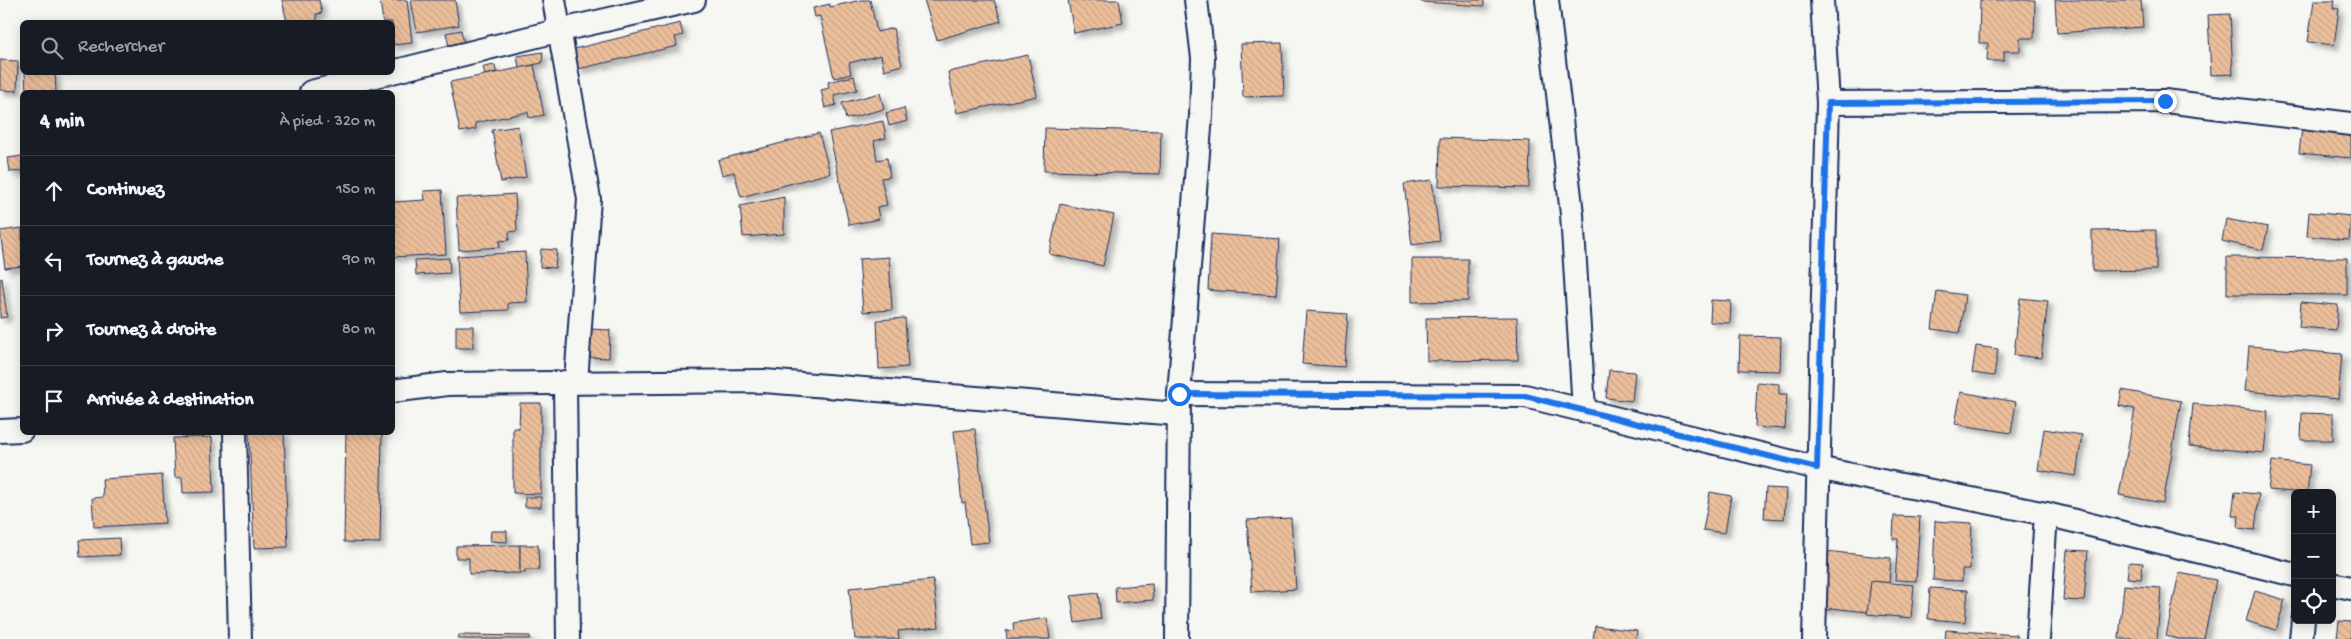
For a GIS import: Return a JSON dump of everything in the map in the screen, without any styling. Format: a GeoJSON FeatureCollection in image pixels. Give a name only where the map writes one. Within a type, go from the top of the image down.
{"type":"FeatureCollection","features":[{"type":"Feature","properties":{"kind":"street"},"geometry":{"type":"LineString","coordinates":[[554,0],[589,199],[570,382],[568,639]]}},
{"type":"Feature","properties":{"kind":"street"},"geometry":{"type":"LineString","coordinates":[[395,71],[694,0]]}},
{"type":"Feature","properties":{"kind":"street"},"geometry":{"type":"LineString","coordinates":[[1177,639],[1179,404],[1201,115],[1203,58],[1196,0]]}},
{"type":"Feature","properties":{"kind":"street"},"geometry":{"type":"LineString","coordinates":[[1548,0],[1572,214],[1584,410]]}},
{"type":"Feature","properties":{"kind":"street"},"geometry":{"type":"LineString","coordinates":[[1814,639],[1828,103],[1822,0]]}},
{"type":"Feature","properties":{"kind":"street"},"geometry":{"type":"LineString","coordinates":[[319,90],[380,75]]}},
{"type":"Feature","properties":{"kind":"street"},"geometry":{"type":"LineString","coordinates":[[1828,103],[2165,101],[2351,124]]}},
{"type":"Feature","properties":{"kind":"street"},"geometry":{"type":"LineString","coordinates":[[395,391],[447,384],[764,381],[1179,404],[1525,396],[1817,468],[2046,514],[2291,574]]}},
{"type":"Feature","properties":{"kind":"street"},"geometry":{"type":"LineString","coordinates":[[0,431],[20,430]]}},
{"type":"Feature","properties":{"kind":"street"},"geometry":{"type":"LineString","coordinates":[[235,435],[240,639]]}},
{"type":"Feature","properties":{"kind":"street"},"geometry":{"type":"LineString","coordinates":[[2038,639],[2046,514]]}},
{"type":"Feature","properties":{"kind":"street"},"geometry":{"type":"LineString","coordinates":[[2336,585],[2351,588]]}},
{"type":"Feature","properties":{"kind":"street"},"geometry":{"type":"LineString","coordinates":[[2301,639],[2303,624]]}},
{"type":"Feature","properties":{"kind":"building"},"geometry":{"type":"Polygon","coordinates":[[[282,0],[319,0],[322,13],[316,14],[317,20],[287,20],[282,0]]]}},
{"type":"Feature","properties":{"kind":"building"},"geometry":{"type":"Polygon","coordinates":[[[380,0],[407,0],[412,43],[395,45],[395,20],[383,20],[380,0]]]}},
{"type":"Feature","properties":{"kind":"building"},"geometry":{"type":"Polygon","coordinates":[[[411,0],[455,0],[459,25],[417,32],[411,0]]]}},
{"type":"Feature","properties":{"kind":"building"},"geometry":{"type":"Polygon","coordinates":[[[861,0],[870,0],[877,32],[893,28],[902,65],[884,70],[881,55],[849,63],[851,74],[834,78],[820,16],[815,17],[813,8],[830,4],[830,7],[861,0]]]}},
{"type":"Feature","properties":{"kind":"building"},"geometry":{"type":"Polygon","coordinates":[[[924,0],[994,0],[1001,21],[937,40],[924,0]]]}},
{"type":"Feature","properties":{"kind":"building"},"geometry":{"type":"Polygon","coordinates":[[[1068,0],[1119,0],[1123,23],[1074,33],[1068,0]]]}},
{"type":"Feature","properties":{"kind":"building"},"geometry":{"type":"Polygon","coordinates":[[[1422,0],[1484,0],[1484,6],[1421,2],[1422,0]]]}},
{"type":"Feature","properties":{"kind":"building"},"geometry":{"type":"Polygon","coordinates":[[[1980,0],[2035,0],[2034,38],[2020,38],[2020,51],[2004,51],[2004,61],[1987,61],[1988,43],[1979,43],[1980,0]]]}},
{"type":"Feature","properties":{"kind":"building"},"geometry":{"type":"Polygon","coordinates":[[[2055,0],[2141,0],[2143,27],[2057,33],[2055,0]]]}},
{"type":"Feature","properties":{"kind":"building"},"geometry":{"type":"Polygon","coordinates":[[[2314,0],[2335,0],[2333,8],[2339,9],[2334,45],[2308,42],[2314,0]]]}},
{"type":"Feature","properties":{"kind":"building"},"geometry":{"type":"Polygon","coordinates":[[[2230,14],[2233,74],[2211,75],[2208,15],[2230,14]]]}},
{"type":"Feature","properties":{"kind":"building"},"geometry":{"type":"Polygon","coordinates":[[[680,23],[683,35],[675,37],[677,46],[578,69],[574,49],[680,23]]]}},
{"type":"Feature","properties":{"kind":"building"},"geometry":{"type":"Polygon","coordinates":[[[461,30],[464,43],[449,46],[446,33],[461,30]]]}},
{"type":"Feature","properties":{"kind":"building"},"geometry":{"type":"Polygon","coordinates":[[[1282,43],[1284,96],[1243,97],[1241,44],[1282,43]]]}},
{"type":"Feature","properties":{"kind":"building"},"geometry":{"type":"Polygon","coordinates":[[[543,52],[542,63],[519,68],[517,56],[543,52]]]}},
{"type":"Feature","properties":{"kind":"building"},"geometry":{"type":"Polygon","coordinates":[[[1028,55],[1037,96],[957,113],[948,72],[1028,55]]]}},
{"type":"Feature","properties":{"kind":"building"},"geometry":{"type":"Polygon","coordinates":[[[0,60],[18,61],[17,91],[0,90],[0,60]]]}},
{"type":"Feature","properties":{"kind":"building"},"geometry":{"type":"Polygon","coordinates":[[[495,65],[496,72],[485,75],[483,67],[495,65]]]}},
{"type":"Feature","properties":{"kind":"building"},"geometry":{"type":"Polygon","coordinates":[[[534,65],[544,115],[529,118],[528,112],[475,123],[476,129],[460,132],[450,82],[534,65]]]}},
{"type":"Feature","properties":{"kind":"building"},"geometry":{"type":"Polygon","coordinates":[[[25,75],[55,75],[56,90],[26,90],[25,75]]]}},
{"type":"Feature","properties":{"kind":"building"},"geometry":{"type":"Polygon","coordinates":[[[854,76],[857,90],[834,95],[836,105],[825,108],[821,90],[829,88],[828,82],[854,76]]]}},
{"type":"Feature","properties":{"kind":"building"},"geometry":{"type":"Polygon","coordinates":[[[880,93],[884,109],[846,119],[842,103],[880,93]]]}},
{"type":"Feature","properties":{"kind":"building"},"geometry":{"type":"Polygon","coordinates":[[[904,108],[907,121],[889,126],[886,113],[904,108]]]}},
{"type":"Feature","properties":{"kind":"building"},"geometry":{"type":"Polygon","coordinates":[[[883,121],[886,138],[874,141],[877,160],[887,158],[890,177],[881,178],[887,205],[877,207],[879,219],[849,225],[829,132],[883,121]]]}},
{"type":"Feature","properties":{"kind":"building"},"geometry":{"type":"Polygon","coordinates":[[[518,126],[526,177],[501,182],[492,130],[518,126]]]}},
{"type":"Feature","properties":{"kind":"building"},"geometry":{"type":"Polygon","coordinates":[[[2302,127],[2351,132],[2351,158],[2299,153],[2302,127]]]}},
{"type":"Feature","properties":{"kind":"building"},"geometry":{"type":"Polygon","coordinates":[[[1045,128],[1161,131],[1160,174],[1044,171],[1045,128]]]}},
{"type":"Feature","properties":{"kind":"building"},"geometry":{"type":"Polygon","coordinates":[[[819,133],[830,173],[741,197],[734,172],[722,175],[718,160],[819,133]]]}},
{"type":"Feature","properties":{"kind":"building"},"geometry":{"type":"Polygon","coordinates":[[[1440,138],[1530,141],[1529,188],[1439,186],[1440,138]]]}},
{"type":"Feature","properties":{"kind":"building"},"geometry":{"type":"Polygon","coordinates":[[[20,156],[20,171],[10,172],[8,158],[20,156]]]}},
{"type":"Feature","properties":{"kind":"building"},"geometry":{"type":"Polygon","coordinates":[[[1432,180],[1440,241],[1412,245],[1404,184],[1432,180]]]}},
{"type":"Feature","properties":{"kind":"building"},"geometry":{"type":"Polygon","coordinates":[[[442,190],[446,254],[395,257],[395,202],[425,200],[424,191],[442,190]]]}},
{"type":"Feature","properties":{"kind":"building"},"geometry":{"type":"Polygon","coordinates":[[[515,194],[517,231],[509,232],[509,240],[499,241],[500,247],[459,250],[456,198],[515,194]]]}},
{"type":"Feature","properties":{"kind":"building"},"geometry":{"type":"Polygon","coordinates":[[[784,197],[784,234],[743,237],[740,206],[784,197]]]}},
{"type":"Feature","properties":{"kind":"building"},"geometry":{"type":"Polygon","coordinates":[[[1060,204],[1114,215],[1103,266],[1049,254],[1060,204]]]}},
{"type":"Feature","properties":{"kind":"building"},"geometry":{"type":"Polygon","coordinates":[[[2309,212],[2351,216],[2349,240],[2307,236],[2309,212]]]}},
{"type":"Feature","properties":{"kind":"building"},"geometry":{"type":"Polygon","coordinates":[[[2226,219],[2268,227],[2263,250],[2222,241],[2226,219]]]}},
{"type":"Feature","properties":{"kind":"building"},"geometry":{"type":"Polygon","coordinates":[[[20,228],[20,266],[5,268],[0,231],[20,228]]]}},
{"type":"Feature","properties":{"kind":"building"},"geometry":{"type":"Polygon","coordinates":[[[2156,230],[2156,270],[2092,271],[2092,231],[2156,230]]]}},
{"type":"Feature","properties":{"kind":"building"},"geometry":{"type":"Polygon","coordinates":[[[1211,234],[1280,239],[1276,295],[1208,290],[1211,234]]]}},
{"type":"Feature","properties":{"kind":"building"},"geometry":{"type":"Polygon","coordinates":[[[541,249],[557,250],[555,268],[540,267],[541,249]]]}},
{"type":"Feature","properties":{"kind":"building"},"geometry":{"type":"Polygon","coordinates":[[[525,252],[527,302],[508,303],[508,310],[460,312],[457,256],[525,252]]]}},
{"type":"Feature","properties":{"kind":"building"},"geometry":{"type":"Polygon","coordinates":[[[889,257],[892,310],[863,312],[859,259],[889,257]]]}},
{"type":"Feature","properties":{"kind":"building"},"geometry":{"type":"Polygon","coordinates":[[[2227,257],[2347,258],[2347,295],[2227,294],[2227,257]]]}},
{"type":"Feature","properties":{"kind":"building"},"geometry":{"type":"Polygon","coordinates":[[[449,258],[450,273],[416,275],[415,260],[449,258]]]}},
{"type":"Feature","properties":{"kind":"building"},"geometry":{"type":"Polygon","coordinates":[[[1412,259],[1468,259],[1468,301],[1412,302],[1412,259]]]}},
{"type":"Feature","properties":{"kind":"building"},"geometry":{"type":"Polygon","coordinates":[[[2,278],[7,317],[0,318],[0,279],[2,278]]]}},
{"type":"Feature","properties":{"kind":"building"},"geometry":{"type":"Polygon","coordinates":[[[1937,291],[1965,295],[1960,333],[1932,329],[1937,291]]]}},
{"type":"Feature","properties":{"kind":"building"},"geometry":{"type":"Polygon","coordinates":[[[2020,298],[2048,301],[2041,358],[2014,355],[2020,298]]]}},
{"type":"Feature","properties":{"kind":"building"},"geometry":{"type":"Polygon","coordinates":[[[1711,300],[1731,301],[1730,323],[1710,322],[1711,300]]]}},
{"type":"Feature","properties":{"kind":"building"},"geometry":{"type":"Polygon","coordinates":[[[2301,302],[2338,305],[2336,330],[2299,327],[2301,302]]]}},
{"type":"Feature","properties":{"kind":"building"},"geometry":{"type":"Polygon","coordinates":[[[1306,311],[1348,314],[1344,367],[1302,364],[1306,311]]]}},
{"type":"Feature","properties":{"kind":"building"},"geometry":{"type":"Polygon","coordinates":[[[1517,317],[1518,360],[1427,361],[1426,318],[1517,317]]]}},
{"type":"Feature","properties":{"kind":"building"},"geometry":{"type":"Polygon","coordinates":[[[905,318],[908,367],[879,369],[877,320],[905,318]]]}},
{"type":"Feature","properties":{"kind":"building"},"geometry":{"type":"Polygon","coordinates":[[[456,326],[473,326],[473,348],[456,348],[456,326]]]}},
{"type":"Feature","properties":{"kind":"building"},"geometry":{"type":"Polygon","coordinates":[[[589,329],[610,330],[609,358],[587,357],[589,329]]]}},
{"type":"Feature","properties":{"kind":"building"},"geometry":{"type":"Polygon","coordinates":[[[1740,336],[1781,337],[1780,371],[1739,370],[1740,336]]]}},
{"type":"Feature","properties":{"kind":"building"},"geometry":{"type":"Polygon","coordinates":[[[1976,346],[1998,349],[1994,376],[1972,373],[1976,346]]]}},
{"type":"Feature","properties":{"kind":"building"},"geometry":{"type":"Polygon","coordinates":[[[2249,346],[2342,354],[2338,399],[2245,391],[2249,346]]]}},
{"type":"Feature","properties":{"kind":"building"},"geometry":{"type":"Polygon","coordinates":[[[1609,370],[1635,372],[1632,401],[1606,398],[1609,370]]]}},
{"type":"Feature","properties":{"kind":"building"},"geometry":{"type":"Polygon","coordinates":[[[1757,382],[1779,384],[1779,394],[1787,394],[1785,429],[1755,427],[1757,382]]]}},
{"type":"Feature","properties":{"kind":"building"},"geometry":{"type":"Polygon","coordinates":[[[2122,390],[2181,401],[2163,503],[2119,495],[2135,409],[2119,406],[2122,390]]]}},
{"type":"Feature","properties":{"kind":"building"},"geometry":{"type":"Polygon","coordinates":[[[1961,392],[2016,402],[2011,433],[1955,424],[1961,392]]]}},
{"type":"Feature","properties":{"kind":"building"},"geometry":{"type":"Polygon","coordinates":[[[520,403],[541,403],[541,494],[513,493],[513,428],[519,428],[520,403]]]}},
{"type":"Feature","properties":{"kind":"building"},"geometry":{"type":"Polygon","coordinates":[[[2193,404],[2268,411],[2264,453],[2189,446],[2193,404]]]}},
{"type":"Feature","properties":{"kind":"building"},"geometry":{"type":"Polygon","coordinates":[[[2302,413],[2333,414],[2333,440],[2301,440],[2302,413]]]}},
{"type":"Feature","properties":{"kind":"building"},"geometry":{"type":"Polygon","coordinates":[[[975,429],[989,542],[970,544],[965,502],[962,503],[954,431],[975,429]]]}},
{"type":"Feature","properties":{"kind":"building"},"geometry":{"type":"Polygon","coordinates":[[[2044,429],[2082,435],[2076,476],[2038,470],[2044,429]]]}},
{"type":"Feature","properties":{"kind":"building"},"geometry":{"type":"Polygon","coordinates":[[[249,435],[284,435],[288,547],[254,548],[249,435]]]}},
{"type":"Feature","properties":{"kind":"building"},"geometry":{"type":"Polygon","coordinates":[[[346,435],[382,435],[380,543],[344,542],[346,435]]]}},
{"type":"Feature","properties":{"kind":"building"},"geometry":{"type":"Polygon","coordinates":[[[212,437],[214,492],[183,493],[182,477],[175,478],[173,438],[212,437]]]}},
{"type":"Feature","properties":{"kind":"building"},"geometry":{"type":"Polygon","coordinates":[[[2272,461],[2310,465],[2307,489],[2291,489],[2291,492],[2268,490],[2272,461]]]}},
{"type":"Feature","properties":{"kind":"building"},"geometry":{"type":"Polygon","coordinates":[[[162,475],[165,523],[94,527],[92,498],[103,497],[102,479],[162,475]]]}},
{"type":"Feature","properties":{"kind":"building"},"geometry":{"type":"Polygon","coordinates":[[[1766,488],[1786,489],[1784,519],[1764,518],[1766,488]]]}},
{"type":"Feature","properties":{"kind":"building"},"geometry":{"type":"Polygon","coordinates":[[[1710,492],[1731,496],[1725,533],[1703,530],[1710,492]]]}},
{"type":"Feature","properties":{"kind":"building"},"geometry":{"type":"Polygon","coordinates":[[[2235,492],[2259,494],[2255,530],[2238,528],[2239,516],[2232,516],[2235,492]]]}},
{"type":"Feature","properties":{"kind":"building"},"geometry":{"type":"Polygon","coordinates":[[[525,497],[541,497],[541,507],[525,507],[525,497]]]}},
{"type":"Feature","properties":{"kind":"building"},"geometry":{"type":"Polygon","coordinates":[[[1894,516],[1920,517],[1916,581],[1895,580],[1898,539],[1893,539],[1894,516]]]}},
{"type":"Feature","properties":{"kind":"building"},"geometry":{"type":"Polygon","coordinates":[[[1291,518],[1296,589],[1252,592],[1247,520],[1291,518]]]}},
{"type":"Feature","properties":{"kind":"building"},"geometry":{"type":"Polygon","coordinates":[[[1935,521],[1972,523],[1970,569],[1962,569],[1962,581],[1933,580],[1935,521]]]}},
{"type":"Feature","properties":{"kind":"building"},"geometry":{"type":"Polygon","coordinates":[[[491,531],[507,531],[507,542],[490,541],[491,531]]]}},
{"type":"Feature","properties":{"kind":"building"},"geometry":{"type":"Polygon","coordinates":[[[119,538],[120,555],[80,557],[79,540],[119,538]]]}},
{"type":"Feature","properties":{"kind":"building"},"geometry":{"type":"Polygon","coordinates":[[[520,545],[520,573],[469,574],[469,558],[456,558],[456,546],[520,545]]]}},
{"type":"Feature","properties":{"kind":"building"},"geometry":{"type":"Polygon","coordinates":[[[520,545],[538,545],[539,570],[525,570],[525,573],[520,573],[520,545]]]}},
{"type":"Feature","properties":{"kind":"building"},"geometry":{"type":"Polygon","coordinates":[[[2067,550],[2088,551],[2084,601],[2063,600],[2067,550]]]}},
{"type":"Feature","properties":{"kind":"building"},"geometry":{"type":"Polygon","coordinates":[[[1825,551],[1891,558],[1889,583],[1871,581],[1868,612],[1831,608],[1831,610],[1819,609],[1825,551]]]}},
{"type":"Feature","properties":{"kind":"building"},"geometry":{"type":"Polygon","coordinates":[[[2129,562],[2143,563],[2141,579],[2127,578],[2129,562]]]}},
{"type":"Feature","properties":{"kind":"building"},"geometry":{"type":"Polygon","coordinates":[[[2179,573],[2216,580],[2204,639],[2179,639],[2166,636],[2179,573]]]}},
{"type":"Feature","properties":{"kind":"building"},"geometry":{"type":"Polygon","coordinates":[[[933,580],[939,627],[898,631],[899,639],[855,639],[849,588],[933,580]]]}},
{"type":"Feature","properties":{"kind":"building"},"geometry":{"type":"Polygon","coordinates":[[[1871,581],[1914,585],[1911,618],[1867,614],[1871,581]]]}},
{"type":"Feature","properties":{"kind":"building"},"geometry":{"type":"Polygon","coordinates":[[[1152,584],[1153,600],[1116,603],[1115,587],[1152,584]]]}},
{"type":"Feature","properties":{"kind":"building"},"geometry":{"type":"Polygon","coordinates":[[[2124,585],[2161,588],[2157,639],[2119,639],[2124,585]]]}},
{"type":"Feature","properties":{"kind":"building"},"geometry":{"type":"Polygon","coordinates":[[[1930,588],[1968,590],[1965,622],[1928,619],[1930,588]]]}},
{"type":"Feature","properties":{"kind":"building"},"geometry":{"type":"Polygon","coordinates":[[[2255,591],[2285,600],[2276,630],[2246,621],[2255,591]]]}},
{"type":"Feature","properties":{"kind":"building"},"geometry":{"type":"Polygon","coordinates":[[[1098,593],[1101,619],[1075,623],[1071,596],[1098,593]]]}},
{"type":"Feature","properties":{"kind":"building"},"geometry":{"type":"Polygon","coordinates":[[[1047,618],[1050,639],[1007,639],[1006,631],[1014,630],[1013,623],[1047,618]]]}},
{"type":"Feature","properties":{"kind":"building"},"geometry":{"type":"Polygon","coordinates":[[[2339,621],[2351,622],[2351,639],[2337,638],[2339,621]]]}},
{"type":"Feature","properties":{"kind":"building"},"geometry":{"type":"Polygon","coordinates":[[[1595,626],[1637,631],[1636,639],[1593,639],[1595,626]]]}},
{"type":"Feature","properties":{"kind":"building"},"geometry":{"type":"Polygon","coordinates":[[[1946,630],[2017,635],[2017,639],[1945,639],[1946,630]]]}},
{"type":"Feature","properties":{"kind":"building"},"geometry":{"type":"Polygon","coordinates":[[[459,635],[530,636],[530,639],[458,639],[459,635]]]}},
{"type":"Feature","properties":{"kind":"route"},"geometry":{"type":"LineString","coordinates":[[1179,394],[1525,396],[1817,468],[1828,103],[2165,101]]}}]}
